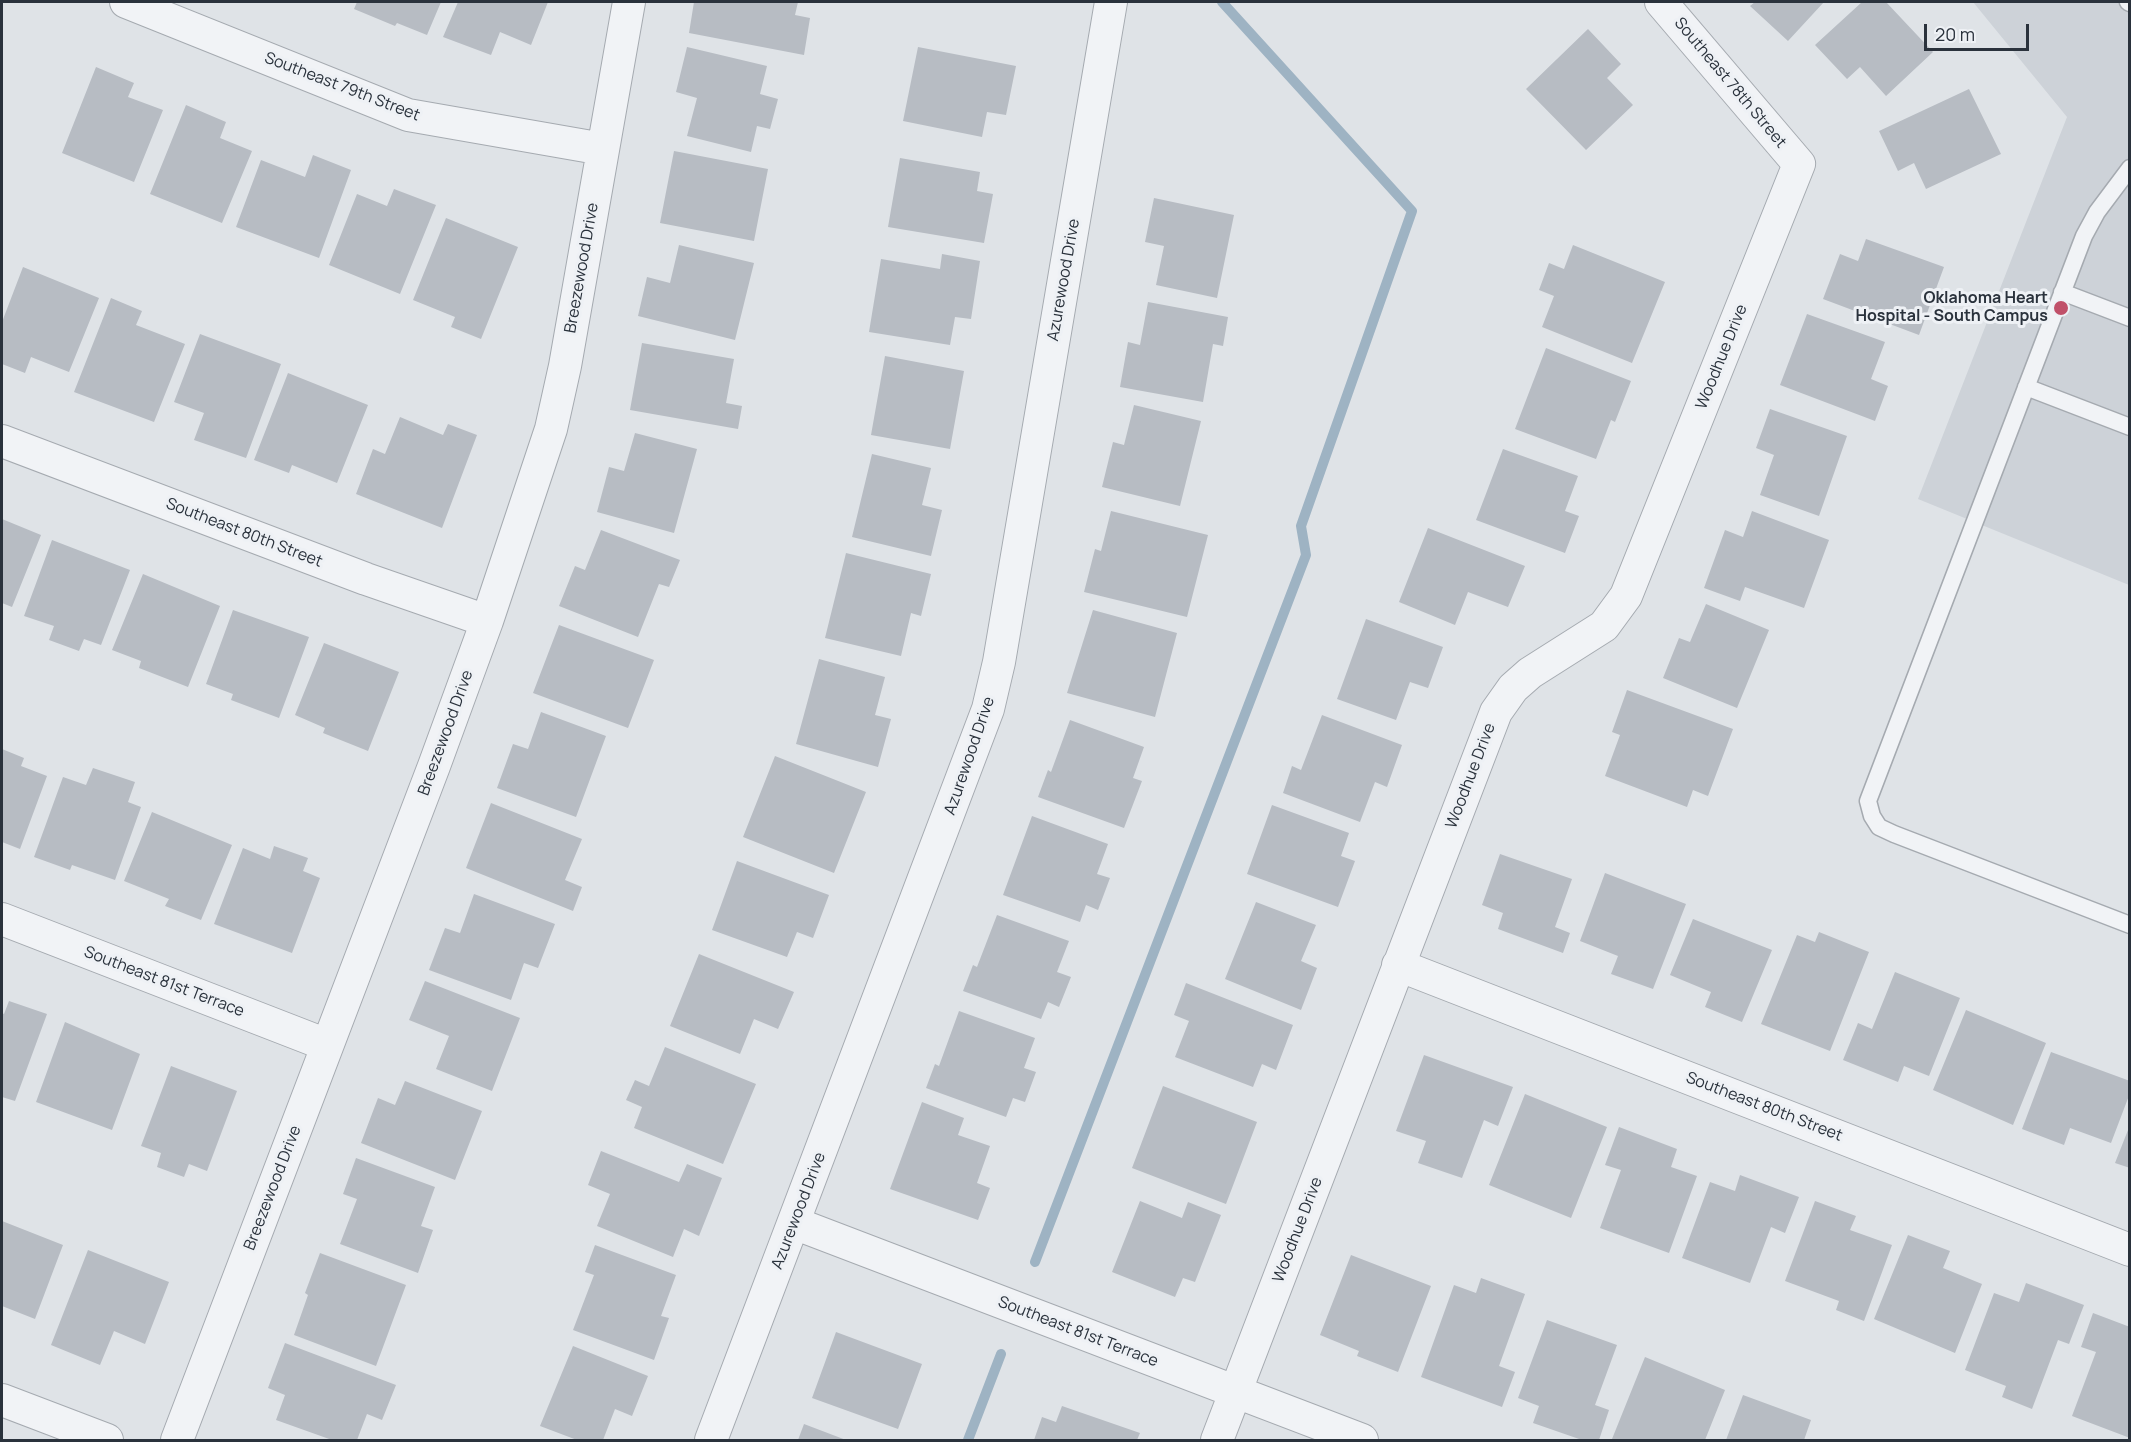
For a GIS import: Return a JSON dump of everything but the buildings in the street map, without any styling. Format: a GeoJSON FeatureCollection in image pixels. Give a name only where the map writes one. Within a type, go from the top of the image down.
{"type":"FeatureCollection","features":[{"type":"Feature","properties":{"kind":"street","name":"Southeast 79th Street"},"geometry":{"type":"LineString","coordinates":[[126,2],[408,115],[603,149]]}},
{"type":"Feature","properties":{"kind":"street","name":"Breezewood Drive"},"geometry":{"type":"LineString","coordinates":[[177,1440],[487,621],[551,429],[565,366],[628,2]]}},
{"type":"Feature","properties":{"kind":"street","name":"Azurewood Drive"},"geometry":{"type":"LineString","coordinates":[[711,1440],[988,709],[999,662],[1111,2]]}},
{"type":"Feature","properties":{"kind":"street","name":"Southeast 78th Street"},"geometry":{"type":"LineString","coordinates":[[1660,2],[1799,164]]}},
{"type":"Feature","properties":{"kind":"street","name":"Woodhue Drive"},"geometry":{"type":"LineString","coordinates":[[1217,1440],[1496,712],[1513,688],[1530,673],[1604,626],[1626,596],[1799,164]]}},
{"type":"Feature","properties":{"kind":"street","name":"Southeast 80th Street"},"geometry":{"type":"LineString","coordinates":[[2,441],[366,579],[487,621]]}},
{"type":"Feature","properties":{"kind":"street","name":"Southeast 81st Terrace"},"geometry":{"type":"LineString","coordinates":[[2,919],[327,1045]]}},
{"type":"Feature","properties":{"kind":"street","name":"Southeast 80th Street"},"geometry":{"type":"LineString","coordinates":[[1398,965],[2130,1250]]}},
{"type":"Feature","properties":{"kind":"street","name":"Southeast 81st Terrace"},"geometry":{"type":"LineString","coordinates":[[794,1223],[1362,1440]]}},
{"type":"Feature","properties":{"kind":"street"},"geometry":{"type":"LineString","coordinates":[[2,1400],[107,1440]]}},
{"type":"Feature","properties":{"kind":"lane"},"geometry":{"type":"LineString","coordinates":[[2130,168],[2097,212],[2084,236],[1868,801],[1872,816],[1879,827],[2130,925]]}},
{"type":"Feature","properties":{"kind":"lane"},"geometry":{"type":"LineString","coordinates":[[2062,292],[2130,318]]}},
{"type":"Feature","properties":{"kind":"lane"},"geometry":{"type":"LineString","coordinates":[[2026,387],[2130,427]]}},
{"type":"Feature","properties":{"kind":"shaded area","name":"Oklahoma Heart Hospital - South Campus"},"geometry":{"type":"Polygon","coordinates":[[[1973,2],[2129,2],[2129,585],[1918,499],[2067,117],[1973,2]]]}},
{"type":"Feature","properties":{"kind":"waterway"},"geometry":{"type":"LineString","coordinates":[[1035,1262],[1306,555],[1301,526],[1412,211],[1222,2]]}},
{"type":"Feature","properties":{"kind":"waterway"},"geometry":{"type":"LineString","coordinates":[[968,1440],[1001,1354]]}},
{"type":"Feature","properties":{"kind":"place","name":"Oklahoma Heart Hospital - South Campus"},"geometry":{"type":"Point","coordinates":[2061,308]}}]}
